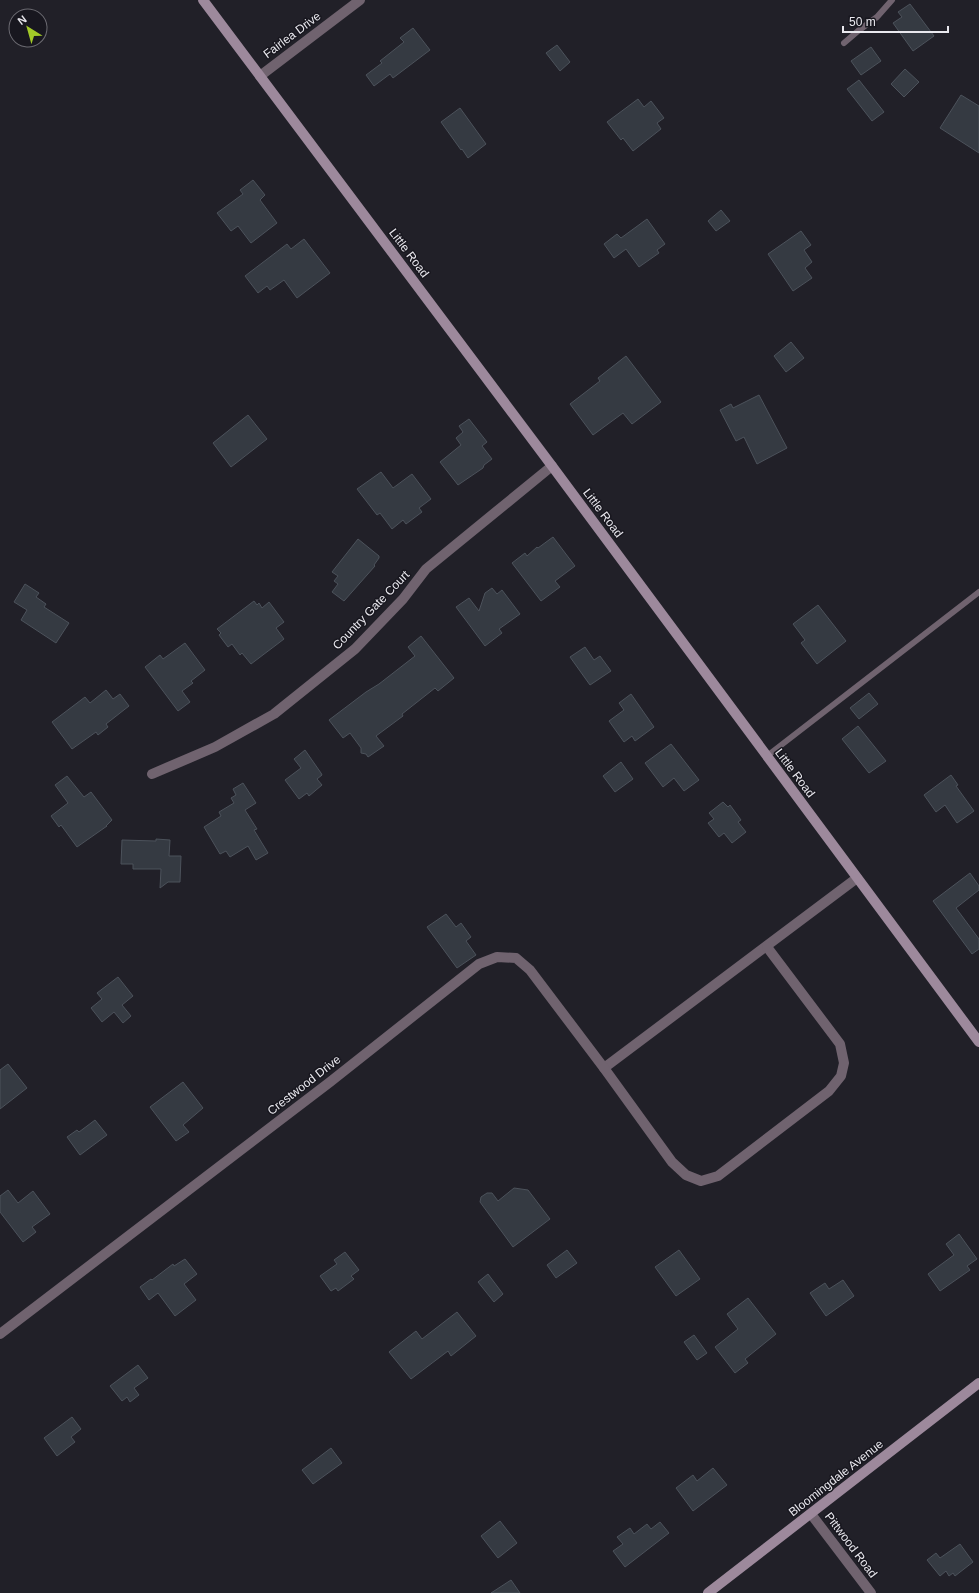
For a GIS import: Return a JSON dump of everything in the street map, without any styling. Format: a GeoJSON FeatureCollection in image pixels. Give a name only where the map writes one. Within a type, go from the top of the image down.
{"type":"FeatureCollection","features":[{"type":"Feature","properties":{"kind":"street","name":"Little Road"},"geometry":{"type":"LineString","coordinates":[[203,0],[552,466],[979,1042]]}},
{"type":"Feature","properties":{"kind":"street","name":"Fairlea Drive"},"geometry":{"type":"LineString","coordinates":[[260,76],[360,0]]}},
{"type":"Feature","properties":{"kind":"street","name":"Country Gate Court"},"geometry":{"type":"LineString","coordinates":[[152,774],[215,747],[274,714],[355,649],[403,599],[426,569],[552,466]]}},
{"type":"Feature","properties":{"kind":"street"},"geometry":{"type":"LineString","coordinates":[[604,1068],[857,878]]}},
{"type":"Feature","properties":{"kind":"street","name":"Crestwood Drive"},"geometry":{"type":"LineString","coordinates":[[0,1334],[330,1082],[479,964],[497,957],[516,958],[530,970],[604,1068],[672,1162],[686,1174],[701,1181],[718,1176],[829,1091],[841,1076],[844,1063],[840,1044],[767,946]]}},
{"type":"Feature","properties":{"kind":"street","name":"Bloomingdale Avenue"},"geometry":{"type":"LineString","coordinates":[[708,1593],[979,1383]]}},
{"type":"Feature","properties":{"kind":"street","name":"Pittwood Road"},"geometry":{"type":"LineString","coordinates":[[811,1514],[871,1593]]}},
{"type":"Feature","properties":{"kind":"lane"},"geometry":{"type":"LineString","coordinates":[[844,44],[858,30],[877,17],[892,0]]}},
{"type":"Feature","properties":{"kind":"lane"},"geometry":{"type":"LineString","coordinates":[[766,756],[979,592]]}},
{"type":"Feature","properties":{"kind":"building"},"geometry":{"type":"Polygon","coordinates":[[[910,4],[934,36],[913,51],[893,23],[902,17],[898,12],[910,4]]]}},
{"type":"Feature","properties":{"kind":"building"},"geometry":{"type":"Polygon","coordinates":[[[413,28],[430,50],[393,78],[390,74],[374,86],[366,75],[382,63],[380,61],[404,42],[400,38],[413,28]]]}},
{"type":"Feature","properties":{"kind":"building"},"geometry":{"type":"Polygon","coordinates":[[[557,45],[570,62],[560,71],[546,53],[557,45]]]}},
{"type":"Feature","properties":{"kind":"building"},"geometry":{"type":"Polygon","coordinates":[[[871,47],[881,61],[861,75],[851,61],[871,47]]]}},
{"type":"Feature","properties":{"kind":"building"},"geometry":{"type":"Polygon","coordinates":[[[905,69],[919,82],[904,97],[891,84],[905,69]]]}},
{"type":"Feature","properties":{"kind":"building"},"geometry":{"type":"Polygon","coordinates":[[[859,80],[884,112],[872,121],[847,89],[859,80]]]}},
{"type":"Feature","properties":{"kind":"building"},"geometry":{"type":"Polygon","coordinates":[[[961,95],[979,106],[979,153],[940,128],[961,95]]]}},
{"type":"Feature","properties":{"kind":"building"},"geometry":{"type":"Polygon","coordinates":[[[638,99],[644,107],[651,101],[664,118],[657,123],[661,129],[633,151],[623,138],[621,140],[607,122],[638,99]]]}},
{"type":"Feature","properties":{"kind":"building"},"geometry":{"type":"Polygon","coordinates":[[[460,108],[486,144],[468,158],[441,122],[460,108]]]}},
{"type":"Feature","properties":{"kind":"building"},"geometry":{"type":"Polygon","coordinates":[[[253,180],[265,195],[260,200],[277,223],[251,243],[238,226],[231,231],[217,213],[243,194],[240,190],[253,180]]]}},
{"type":"Feature","properties":{"kind":"building"},"geometry":{"type":"Polygon","coordinates":[[[721,210],[730,221],[716,231],[708,221],[721,210]]]}},
{"type":"Feature","properties":{"kind":"building"},"geometry":{"type":"Polygon","coordinates":[[[647,219],[665,244],[657,250],[659,253],[639,267],[626,249],[614,258],[604,244],[617,234],[621,238],[647,219]]]}},
{"type":"Feature","properties":{"kind":"building"},"geometry":{"type":"Polygon","coordinates":[[[801,231],[811,245],[804,250],[812,262],[805,268],[812,278],[793,291],[768,254],[801,231]]]}},
{"type":"Feature","properties":{"kind":"building"},"geometry":{"type":"Polygon","coordinates":[[[304,239],[330,273],[297,298],[284,280],[270,290],[267,286],[258,293],[245,276],[287,244],[291,249],[304,239]]]}},
{"type":"Feature","properties":{"kind":"building"},"geometry":{"type":"Polygon","coordinates":[[[791,342],[804,358],[786,372],[774,356],[791,342]]]}},
{"type":"Feature","properties":{"kind":"building"},"geometry":{"type":"Polygon","coordinates":[[[626,356],[661,402],[632,424],[623,413],[593,435],[570,404],[600,381],[598,378],[626,356]]]}},
{"type":"Feature","properties":{"kind":"building"},"geometry":{"type":"Polygon","coordinates":[[[759,395],[787,448],[757,464],[744,437],[736,441],[720,410],[731,404],[733,408],[759,395]]]}},
{"type":"Feature","properties":{"kind":"building"},"geometry":{"type":"Polygon","coordinates":[[[248,415],[267,439],[231,467],[213,443],[248,415]]]}},
{"type":"Feature","properties":{"kind":"building"},"geometry":{"type":"Polygon","coordinates":[[[469,419],[487,442],[482,446],[492,459],[484,465],[483,468],[458,485],[440,462],[461,445],[456,438],[463,432],[459,426],[469,419]]]}},
{"type":"Feature","properties":{"kind":"building"},"geometry":{"type":"Polygon","coordinates":[[[381,472],[393,488],[412,474],[431,499],[419,508],[422,512],[406,524],[403,520],[392,529],[380,513],[377,515],[357,489],[381,472]]]}},
{"type":"Feature","properties":{"kind":"building"},"geometry":{"type":"Polygon","coordinates":[[[553,537],[575,566],[555,581],[560,587],[541,601],[512,563],[525,553],[527,556],[537,547],[538,548],[553,537]]]}},
{"type":"Feature","properties":{"kind":"building"},"geometry":{"type":"Polygon","coordinates":[[[358,539],[379,556],[379,558],[374,565],[375,566],[344,601],[332,592],[338,584],[334,581],[338,576],[332,572],[358,539]]]}},
{"type":"Feature","properties":{"kind":"building"},"geometry":{"type":"Polygon","coordinates":[[[25,584],[39,593],[36,597],[46,604],[44,607],[69,623],[56,643],[21,620],[27,610],[14,602],[25,584]]]}},
{"type":"Feature","properties":{"kind":"building"},"geometry":{"type":"Polygon","coordinates":[[[492,588],[497,594],[502,590],[520,614],[499,629],[502,633],[485,646],[456,607],[469,598],[479,611],[485,593],[492,588]]]}},
{"type":"Feature","properties":{"kind":"building"},"geometry":{"type":"Polygon","coordinates":[[[254,601],[257,605],[259,603],[262,608],[269,602],[284,622],[276,628],[284,639],[251,664],[242,653],[240,655],[232,644],[228,647],[219,635],[221,633],[217,629],[254,601]]]}},
{"type":"Feature","properties":{"kind":"building"},"geometry":{"type":"Polygon","coordinates":[[[818,605],[846,641],[817,664],[801,643],[805,640],[793,624],[818,605]]]}},
{"type":"Feature","properties":{"kind":"building"},"geometry":{"type":"Polygon","coordinates":[[[421,636],[454,678],[438,691],[435,688],[402,714],[403,716],[376,736],[384,746],[368,757],[366,754],[361,753],[361,748],[350,733],[343,738],[329,720],[415,656],[408,647],[421,636]]]}},
{"type":"Feature","properties":{"kind":"building"},"geometry":{"type":"Polygon","coordinates":[[[185,643],[205,670],[191,681],[193,683],[182,691],[190,702],[178,711],[145,667],[160,655],[163,659],[185,643]]]}},
{"type":"Feature","properties":{"kind":"building"},"geometry":{"type":"Polygon","coordinates":[[[585,647],[594,660],[600,656],[611,671],[590,685],[570,657],[585,647]]]}},
{"type":"Feature","properties":{"kind":"building"},"geometry":{"type":"Polygon","coordinates":[[[106,690],[113,699],[120,694],[129,706],[106,724],[108,727],[98,735],[96,732],[72,749],[52,722],[85,697],[90,703],[106,690]]]}},
{"type":"Feature","properties":{"kind":"building"},"geometry":{"type":"Polygon","coordinates":[[[869,693],[878,704],[859,719],[850,708],[869,693]]]}},
{"type":"Feature","properties":{"kind":"building"},"geometry":{"type":"Polygon","coordinates":[[[631,694],[654,727],[635,741],[632,736],[624,742],[609,721],[624,710],[619,703],[631,694]]]}},
{"type":"Feature","properties":{"kind":"building"},"geometry":{"type":"Polygon","coordinates":[[[858,726],[886,761],[869,773],[842,739],[858,726]]]}},
{"type":"Feature","properties":{"kind":"building"},"geometry":{"type":"Polygon","coordinates":[[[671,744],[699,780],[684,791],[674,778],[663,787],[645,763],[671,744]]]}},
{"type":"Feature","properties":{"kind":"building"},"geometry":{"type":"Polygon","coordinates":[[[305,750],[322,775],[317,779],[322,785],[309,796],[307,793],[299,799],[285,780],[301,768],[294,759],[305,750]]]}},
{"type":"Feature","properties":{"kind":"building"},"geometry":{"type":"Polygon","coordinates":[[[621,762],[633,779],[615,792],[603,776],[621,762]]]}},
{"type":"Feature","properties":{"kind":"building"},"geometry":{"type":"Polygon","coordinates":[[[951,775],[958,785],[956,786],[974,811],[957,823],[945,805],[936,812],[924,795],[951,775]]]}},
{"type":"Feature","properties":{"kind":"building"},"geometry":{"type":"Polygon","coordinates":[[[67,776],[84,797],[91,792],[112,820],[107,826],[77,847],[61,825],[59,827],[51,816],[68,803],[55,785],[67,776]]]}},
{"type":"Feature","properties":{"kind":"building"},"geometry":{"type":"Polygon","coordinates":[[[243,783],[256,803],[245,810],[257,829],[254,830],[268,853],[256,860],[248,846],[230,857],[226,851],[220,854],[204,827],[221,816],[219,812],[234,803],[231,798],[236,795],[233,789],[243,783]]]}},
{"type":"Feature","properties":{"kind":"building"},"geometry":{"type":"Polygon","coordinates":[[[723,802],[728,807],[730,805],[741,820],[738,822],[746,832],[732,843],[724,833],[719,837],[708,823],[714,819],[709,813],[723,802]]]}},
{"type":"Feature","properties":{"kind":"building"},"geometry":{"type":"Polygon","coordinates":[[[156,839],[170,840],[169,856],[181,856],[180,882],[168,882],[160,888],[161,869],[133,869],[133,864],[121,864],[122,840],[156,841],[156,839]]]}},
{"type":"Feature","properties":{"kind":"building"},"geometry":{"type":"Polygon","coordinates":[[[970,873],[979,886],[979,890],[956,908],[979,939],[979,949],[972,954],[933,901],[970,873]]]}},
{"type":"Feature","properties":{"kind":"building"},"geometry":{"type":"Polygon","coordinates":[[[446,914],[456,927],[461,923],[471,937],[466,941],[476,955],[457,968],[427,927],[446,914]]]}},
{"type":"Feature","properties":{"kind":"building"},"geometry":{"type":"Polygon","coordinates":[[[118,977],[133,996],[122,1005],[131,1016],[123,1023],[114,1012],[102,1022],[91,1008],[102,999],[97,993],[118,977]]]}},
{"type":"Feature","properties":{"kind":"building"},"geometry":{"type":"Polygon","coordinates":[[[8,1064],[27,1088],[0,1109],[0,1070],[8,1064]]]}},
{"type":"Feature","properties":{"kind":"building"},"geometry":{"type":"Polygon","coordinates":[[[183,1082],[203,1108],[183,1125],[189,1132],[176,1141],[150,1107],[183,1082]]]}},
{"type":"Feature","properties":{"kind":"building"},"geometry":{"type":"Polygon","coordinates":[[[95,1120],[107,1135],[80,1155],[67,1137],[77,1130],[79,1132],[95,1120]]]}},
{"type":"Feature","properties":{"kind":"building"},"geometry":{"type":"Polygon","coordinates":[[[514,1188],[528,1190],[550,1219],[513,1247],[480,1202],[481,1197],[487,1193],[492,1193],[498,1201],[514,1188]]]}},
{"type":"Feature","properties":{"kind":"building"},"geometry":{"type":"Polygon","coordinates":[[[8,1190],[18,1203],[33,1191],[50,1214],[32,1227],[36,1232],[23,1242],[0,1212],[0,1196],[8,1190]]]}},
{"type":"Feature","properties":{"kind":"building"},"geometry":{"type":"Polygon","coordinates":[[[959,1234],[977,1259],[967,1266],[970,1270],[940,1291],[928,1274],[954,1255],[946,1244],[959,1234]]]}},
{"type":"Feature","properties":{"kind":"building"},"geometry":{"type":"Polygon","coordinates":[[[567,1250],[577,1263],[556,1278],[547,1265],[567,1250]]]}},
{"type":"Feature","properties":{"kind":"building"},"geometry":{"type":"Polygon","coordinates":[[[679,1250],[700,1279],[676,1296],[655,1267],[679,1250]]]}},
{"type":"Feature","properties":{"kind":"building"},"geometry":{"type":"Polygon","coordinates":[[[345,1252],[359,1270],[351,1276],[354,1279],[338,1291],[336,1288],[331,1291],[320,1276],[337,1264],[334,1260],[345,1252]]]}},
{"type":"Feature","properties":{"kind":"building"},"geometry":{"type":"Polygon","coordinates":[[[185,1259],[197,1274],[184,1284],[196,1300],[175,1316],[158,1293],[149,1300],[140,1287],[173,1264],[174,1266],[185,1259]]]}},
{"type":"Feature","properties":{"kind":"building"},"geometry":{"type":"Polygon","coordinates":[[[488,1274],[503,1294],[494,1302],[478,1282],[488,1274]]]}},
{"type":"Feature","properties":{"kind":"building"},"geometry":{"type":"Polygon","coordinates":[[[843,1280],[854,1296],[826,1316],[810,1293],[825,1283],[829,1289],[843,1280]]]}},
{"type":"Feature","properties":{"kind":"building"},"geometry":{"type":"Polygon","coordinates":[[[748,1298],[776,1334],[745,1359],[748,1363],[735,1373],[715,1347],[738,1329],[727,1314],[748,1298]]]}},
{"type":"Feature","properties":{"kind":"building"},"geometry":{"type":"Polygon","coordinates":[[[457,1312],[476,1336],[451,1356],[448,1351],[411,1379],[389,1352],[416,1331],[422,1339],[457,1312]]]}},
{"type":"Feature","properties":{"kind":"building"},"geometry":{"type":"Polygon","coordinates":[[[694,1335],[707,1353],[697,1360],[684,1342],[694,1335]]]}},
{"type":"Feature","properties":{"kind":"building"},"geometry":{"type":"Polygon","coordinates":[[[138,1365],[148,1378],[134,1388],[139,1395],[130,1402],[127,1397],[122,1401],[110,1386],[138,1365]]]}},
{"type":"Feature","properties":{"kind":"building"},"geometry":{"type":"Polygon","coordinates":[[[72,1417],[81,1429],[71,1437],[75,1442],[57,1456],[44,1438],[72,1417]]]}},
{"type":"Feature","properties":{"kind":"building"},"geometry":{"type":"Polygon","coordinates":[[[331,1448],[342,1463],[313,1484],[302,1470],[331,1448]]]}},
{"type":"Feature","properties":{"kind":"building"},"geometry":{"type":"Polygon","coordinates":[[[713,1468],[727,1485],[693,1511],[676,1488],[693,1475],[697,1481],[713,1468]]]}},
{"type":"Feature","properties":{"kind":"building"},"geometry":{"type":"Polygon","coordinates":[[[500,1521],[517,1543],[498,1558],[481,1536],[500,1521]]]}},
{"type":"Feature","properties":{"kind":"building"},"geometry":{"type":"Polygon","coordinates":[[[660,1522],[669,1533],[625,1567],[613,1551],[623,1544],[617,1537],[630,1528],[634,1534],[647,1524],[651,1529],[660,1522]]]}},
{"type":"Feature","properties":{"kind":"building"},"geometry":{"type":"Polygon","coordinates":[[[960,1544],[973,1562],[955,1576],[953,1573],[949,1576],[946,1571],[940,1576],[927,1560],[936,1553],[940,1558],[960,1544]]]}},
{"type":"Feature","properties":{"kind":"building"},"geometry":{"type":"Polygon","coordinates":[[[511,1580],[520,1593],[491,1593],[511,1580]]]}}]}
